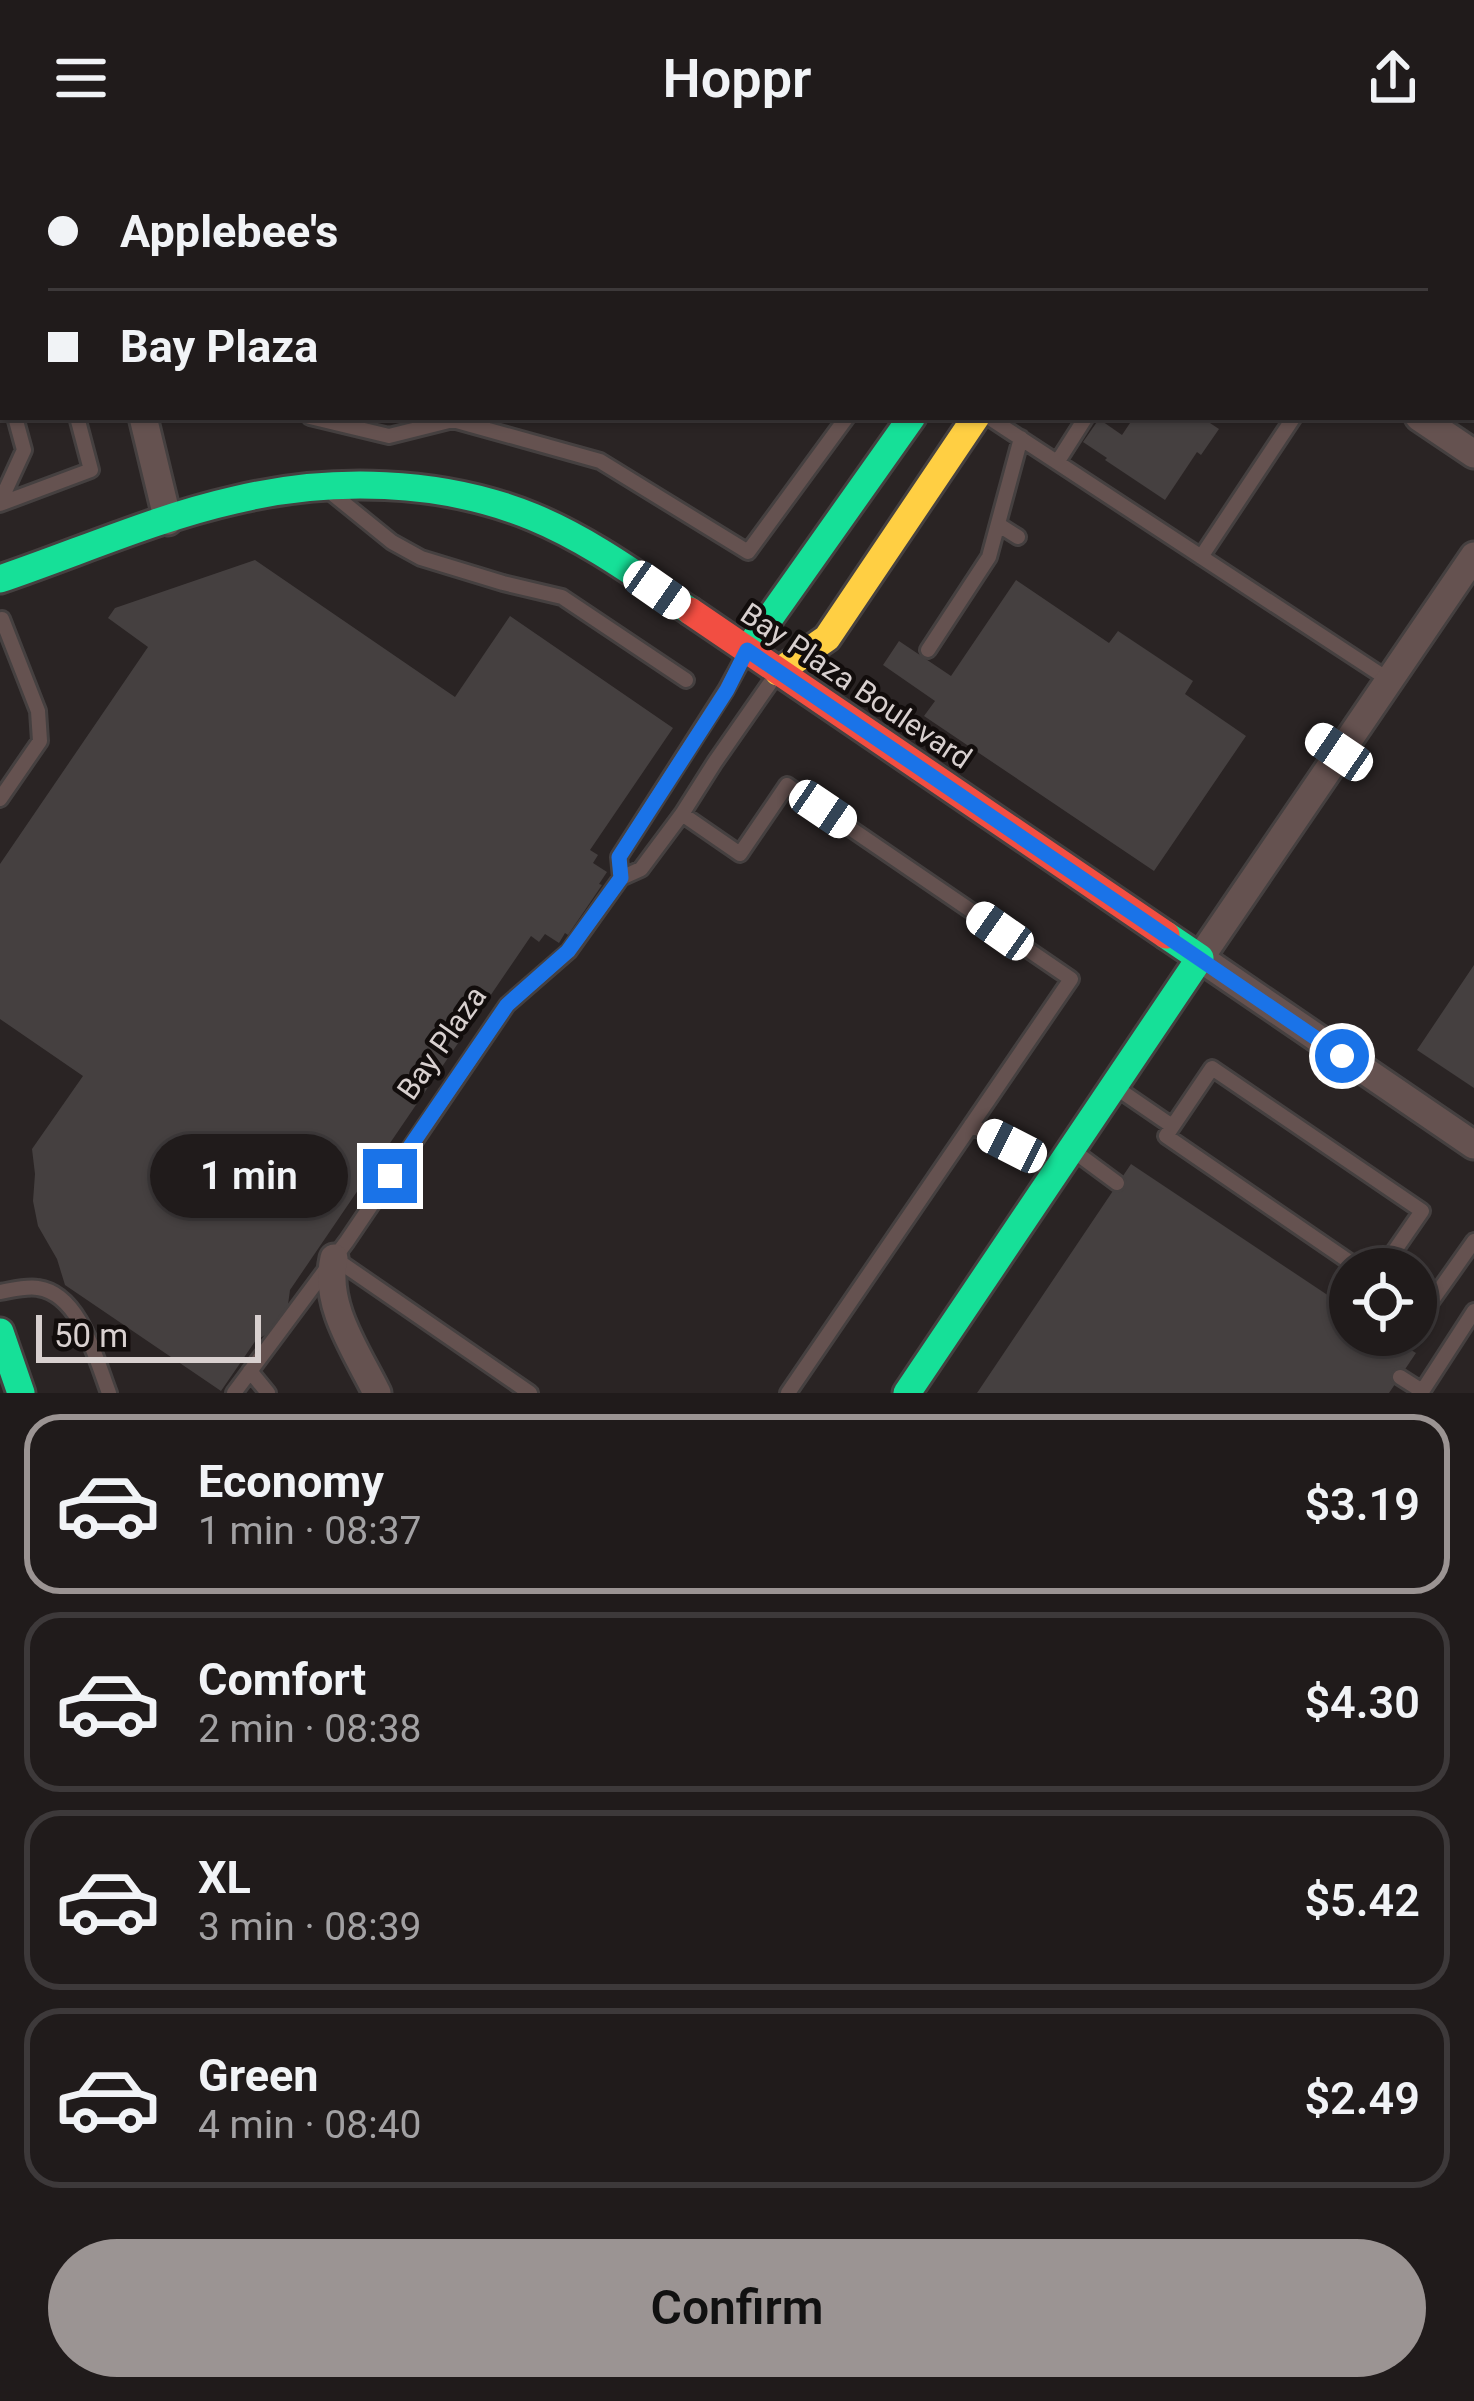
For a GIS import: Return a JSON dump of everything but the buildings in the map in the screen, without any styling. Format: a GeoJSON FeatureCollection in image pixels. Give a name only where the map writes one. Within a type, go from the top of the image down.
{"type":"FeatureCollection","features":[{"type":"Feature","properties":{"kind":"street"},"geometry":{"type":"LineString","coordinates":[[144,420],[168,521]]}},
{"type":"Feature","properties":{"kind":"street"},"geometry":{"type":"LineString","coordinates":[[747,650],[910,420]]}},
{"type":"Feature","properties":{"kind":"street"},"geometry":{"type":"LineString","coordinates":[[778,672],[826,638],[974,420]]}},
{"type":"Feature","properties":{"kind":"street"},"geometry":{"type":"LineString","coordinates":[[1423,420],[1474,454]]}},
{"type":"Feature","properties":{"kind":"street","name":"Bay Plaza Boulevard"},"geometry":{"type":"LineString","coordinates":[[0,579],[236,500],[326,488],[425,491],[520,512],[577,537],[1474,1145]]}},
{"type":"Feature","properties":{"kind":"street"},"geometry":{"type":"LineString","coordinates":[[907,1393],[1200,958],[1328,745],[1389,680],[1474,556]]}},
{"type":"Feature","properties":{"kind":"street"},"geometry":{"type":"LineString","coordinates":[[334,1258],[330,1275],[340,1317],[377,1393]]}},
{"type":"Feature","properties":{"kind":"street"},"geometry":{"type":"LineString","coordinates":[[0,1333],[21,1393]]}},
{"type":"Feature","properties":{"kind":"lane"},"geometry":{"type":"LineString","coordinates":[[0,503],[24,450],[16,420]]}},
{"type":"Feature","properties":{"kind":"lane"},"geometry":{"type":"LineString","coordinates":[[0,503],[91,470],[78,420]]}},
{"type":"Feature","properties":{"kind":"lane"},"geometry":{"type":"LineString","coordinates":[[322,420],[389,436],[453,420],[600,461],[748,552],[845,420]]}},
{"type":"Feature","properties":{"kind":"lane"},"geometry":{"type":"LineString","coordinates":[[993,420],[1389,680]]}},
{"type":"Feature","properties":{"kind":"lane"},"geometry":{"type":"LineString","coordinates":[[1058,460],[1085,420]]}},
{"type":"Feature","properties":{"kind":"lane"},"geometry":{"type":"LineString","coordinates":[[1201,557],[1289,420]]}},
{"type":"Feature","properties":{"kind":"lane"},"geometry":{"type":"LineString","coordinates":[[928,650],[989,557],[1021,437]]}},
{"type":"Feature","properties":{"kind":"lane"},"geometry":{"type":"LineString","coordinates":[[326,488],[406,550],[503,583],[562,597],[686,680]]}},
{"type":"Feature","properties":{"kind":"lane"},"geometry":{"type":"LineString","coordinates":[[999,525],[1018,537]]}},
{"type":"Feature","properties":{"kind":"lane"},"geometry":{"type":"LineString","coordinates":[[0,799],[40,741],[38,711],[2,619]]}},
{"type":"Feature","properties":{"kind":"lane","name":"Bay Plaza"},"geometry":{"type":"LineString","coordinates":[[621,878],[619,857],[727,690],[747,650]]}},
{"type":"Feature","properties":{"kind":"lane","name":"Bay Plaza"},"geometry":{"type":"LineString","coordinates":[[234,1393],[334,1258],[507,1005],[568,951],[621,878],[641,868],[778,672]]}},
{"type":"Feature","properties":{"kind":"lane"},"geometry":{"type":"LineString","coordinates":[[682,814],[740,854],[787,785],[1071,980],[788,1393]]}},
{"type":"Feature","properties":{"kind":"lane"},"geometry":{"type":"LineString","coordinates":[[1329,1248],[1166,1136],[1212,1068],[1422,1211],[1396,1248]]}},
{"type":"Feature","properties":{"kind":"lane"},"geometry":{"type":"LineString","coordinates":[[1114,1086],[1172,1126]]}},
{"type":"Feature","properties":{"kind":"lane"},"geometry":{"type":"LineString","coordinates":[[971,1125],[1054,1174]]}},
{"type":"Feature","properties":{"kind":"lane"},"geometry":{"type":"LineString","coordinates":[[1070,1149],[1117,1184]]}},
{"type":"Feature","properties":{"kind":"lane"},"geometry":{"type":"LineString","coordinates":[[1437,1293],[1474,1241]]}},
{"type":"Feature","properties":{"kind":"lane"},"geometry":{"type":"LineString","coordinates":[[334,1258],[530,1393]]}},
{"type":"Feature","properties":{"kind":"lane"},"geometry":{"type":"LineString","coordinates":[[0,1292],[42,1288],[58,1296],[87,1333],[109,1393]]}},
{"type":"Feature","properties":{"kind":"lane"},"geometry":{"type":"LineString","coordinates":[[1400,1377],[1421,1392],[1474,1311]]}},
{"type":"Feature","properties":{"kind":"lane"},"geometry":{"type":"LineString","coordinates":[[250,1371],[268,1393]]}},
{"type":"Feature","properties":{"kind":"traffic: fast"},"geometry":{"type":"LineString","coordinates":[[747,650],[910,420]]}},
{"type":"Feature","properties":{"kind":"traffic: fast"},"geometry":{"type":"LineString","coordinates":[[0,579],[205,507],[309,488],[385,486],[461,495],[533,517],[594,548],[690,611]]}},
{"type":"Feature","properties":{"kind":"traffic: fast"},"geometry":{"type":"LineString","coordinates":[[907,1393],[1200,958],[1166,935]]}},
{"type":"Feature","properties":{"kind":"traffic: fast"},"geometry":{"type":"LineString","coordinates":[[0,1332],[21,1393]]}},
{"type":"Feature","properties":{"kind":"traffic: slow"},"geometry":{"type":"LineString","coordinates":[[778,672],[827,638],[974,420]]}},
{"type":"Feature","properties":{"kind":"traffic: jam"},"geometry":{"type":"LineString","coordinates":[[690,611],[1166,935]]}},
{"type":"Feature","properties":{"kind":"route"},"geometry":{"type":"LineString","coordinates":[[390,1176],[507,1005],[568,951],[621,878],[619,857],[727,690],[747,650],[1342,1056]]}}]}
